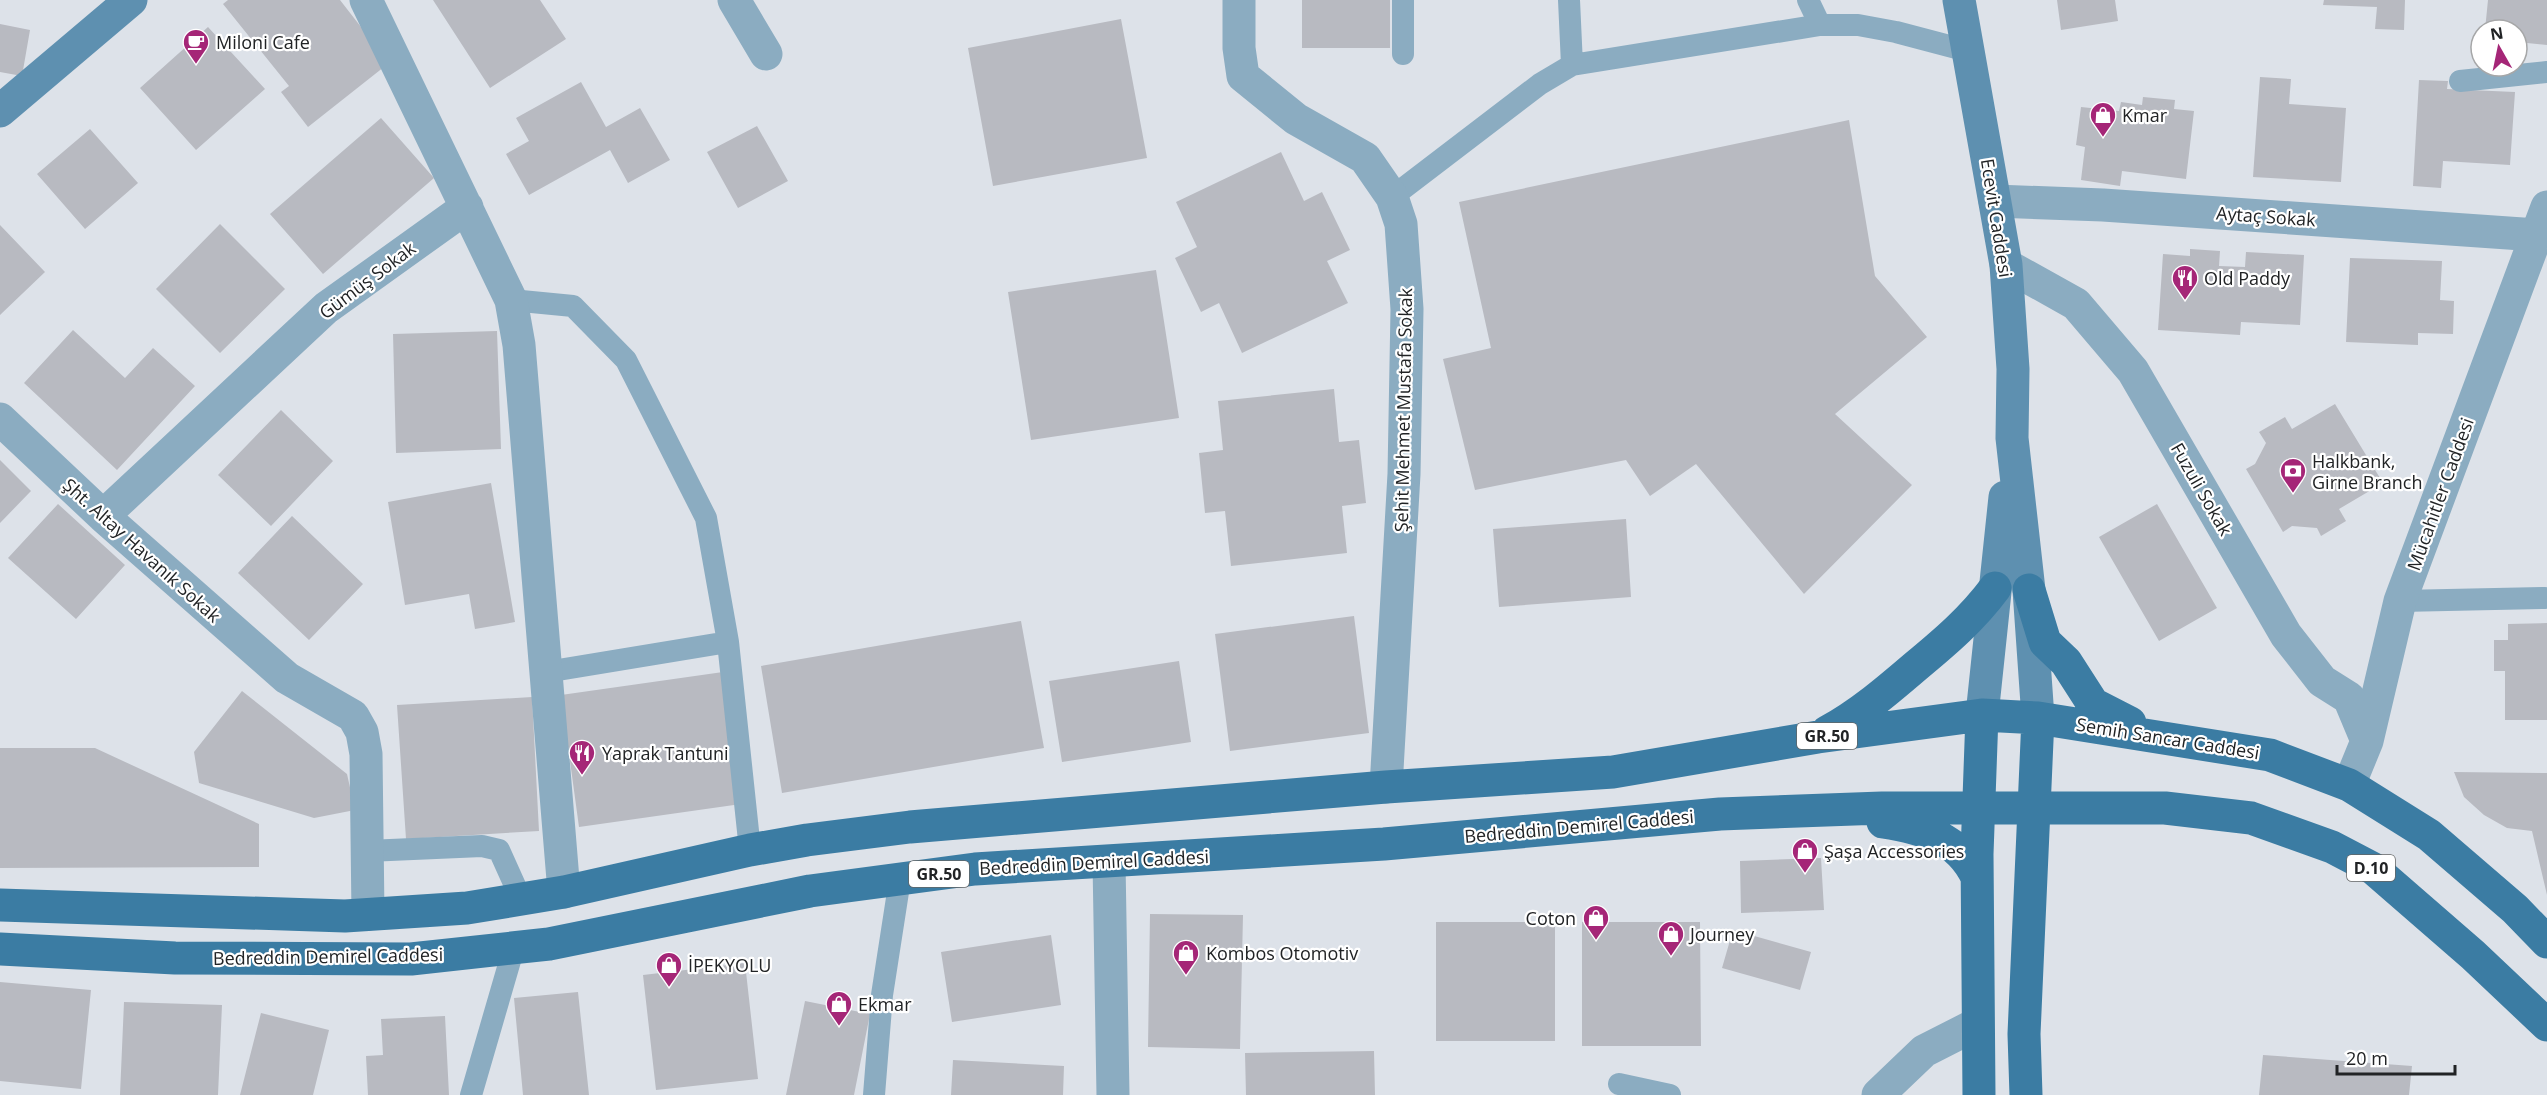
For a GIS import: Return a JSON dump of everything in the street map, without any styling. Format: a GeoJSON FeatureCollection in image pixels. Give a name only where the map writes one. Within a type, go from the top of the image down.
{"type":"FeatureCollection","features":[{"type":"Feature","properties":{"kind":"main road"},"geometry":{"type":"LineString","coordinates":[[0,111],[131,0]]}},
{"type":"Feature","properties":{"kind":"main road","name":"Ecevit Caddesi"},"geometry":{"type":"LineString","coordinates":[[1959,0],[2006,266],[2013,369],[2012,438],[1982,716]]}},
{"type":"Feature","properties":{"kind":"main road","name":"Ecevit Caddesi"},"geometry":{"type":"LineString","coordinates":[[2012,438],[2029,590],[2038,718]]}},
{"type":"Feature","properties":{"kind":"main road"},"geometry":{"type":"LineString","coordinates":[[1818,737],[1862,711],[1945,642],[1979,610],[1995,588]]}},
{"type":"Feature","properties":{"kind":"main road"},"geometry":{"type":"LineString","coordinates":[[2029,590],[2045,642],[2066,662],[2093,705],[2134,725],[2167,737]]}},
{"type":"Feature","properties":{"kind":"main road"},"geometry":{"type":"LineString","coordinates":[[1979,1095],[1977,877],[1982,716]]}},
{"type":"Feature","properties":{"kind":"main road","name":"Semih Sancar Caddesi"},"geometry":{"type":"LineString","coordinates":[[1386,787],[1613,772],[1818,737],[1982,716],[2038,718],[2270,755],[2349,785],[2429,835],[2514,909],[2547,942]]}},
{"type":"Feature","properties":{"kind":"main road"},"geometry":{"type":"LineString","coordinates":[[2026,1095],[2024,1034],[2038,718]]}},
{"type":"Feature","properties":{"kind":"main road","name":"GR.50"},"geometry":{"type":"LineString","coordinates":[[0,905],[345,916],[467,908],[564,892],[750,850],[910,827],[1386,787]]}},
{"type":"Feature","properties":{"kind":"main road","name":"Bedreddin Demirel Caddesi"},"geometry":{"type":"LineString","coordinates":[[0,949],[175,958],[411,959],[549,944],[810,891],[975,869],[1384,844],[1709,815],[1882,808],[1978,808]]}},
{"type":"Feature","properties":{"kind":"main road","name":"D.10"},"geometry":{"type":"LineString","coordinates":[[1978,808],[2156,808],[2251,818],[2332,847],[2374,869],[2473,955],[2547,1025]]}},
{"type":"Feature","properties":{"kind":"main road"},"geometry":{"type":"LineString","coordinates":[[2032,874],[2044,846],[2070,824],[2094,814],[2156,808]]}},
{"type":"Feature","properties":{"kind":"main road"},"geometry":{"type":"LineString","coordinates":[[1825,812],[1908,825],[1929,833],[1957,847],[1970,861],[1977,877]]}},
{"type":"Feature","properties":{"kind":"street"},"geometry":{"type":"LineString","coordinates":[[366,0],[511,300],[519,345],[564,892]]}},
{"type":"Feature","properties":{"kind":"street"},"geometry":{"type":"LineString","coordinates":[[734,0],[766,54]]}},
{"type":"Feature","properties":{"kind":"street","name":"Şehit Mehmet Mustafa Sokak"},"geometry":{"type":"LineString","coordinates":[[1239,0],[1239,48],[1243,76],[1296,119],[1365,158],[1392,197],[1401,224],[1407,309],[1404,474],[1386,787]]}},
{"type":"Feature","properties":{"kind":"street","name":"Aytaç Sokak"},"geometry":{"type":"LineString","coordinates":[[1995,201],[2542,221]]}},
{"type":"Feature","properties":{"kind":"street","name":"Gümüş Sokak"},"geometry":{"type":"LineString","coordinates":[[103,516],[326,308],[467,207]]}},
{"type":"Feature","properties":{"kind":"street","name":"Mücahitler Caddesi"},"geometry":{"type":"LineString","coordinates":[[2349,785],[2367,741],[2400,601],[2542,221]]}},
{"type":"Feature","properties":{"kind":"street","name":"Fuzuli Sokak"},"geometry":{"type":"LineString","coordinates":[[2006,266],[2076,304],[2133,371],[2286,635],[2322,681],[2349,698],[2367,741]]}},
{"type":"Feature","properties":{"kind":"street","name":"Şht. Altay Havanık Sokak"},"geometry":{"type":"LineString","coordinates":[[0,419],[103,516],[287,678],[353,716],[363,732],[366,754],[368,914]]}},
{"type":"Feature","properties":{"kind":"street"},"geometry":{"type":"LineString","coordinates":[[1109,862],[1113,1095]]}},
{"type":"Feature","properties":{"kind":"street"},"geometry":{"type":"LineString","coordinates":[[1878,1095],[1924,1051],[1977,1024]]}},
{"type":"Feature","properties":{"kind":"lane"},"geometry":{"type":"LineString","coordinates":[[1403,0],[1403,54]]}},
{"type":"Feature","properties":{"kind":"lane"},"geometry":{"type":"LineString","coordinates":[[1569,0],[1572,65]]}},
{"type":"Feature","properties":{"kind":"lane"},"geometry":{"type":"LineString","coordinates":[[1808,0],[1820,25]]}},
{"type":"Feature","properties":{"kind":"lane"},"geometry":{"type":"LineString","coordinates":[[1392,197],[1540,84],[1572,65],[1820,25],[1858,25],[1896,32],[1968,51]]}},
{"type":"Feature","properties":{"kind":"lane"},"geometry":{"type":"LineString","coordinates":[[2460,81],[2547,72]]}},
{"type":"Feature","properties":{"kind":"lane"},"geometry":{"type":"LineString","coordinates":[[511,300],[573,306],[626,360],[706,518],[728,642],[750,850]]}},
{"type":"Feature","properties":{"kind":"lane"},"geometry":{"type":"LineString","coordinates":[[2400,601],[2545,598]]}},
{"type":"Feature","properties":{"kind":"lane"},"geometry":{"type":"LineString","coordinates":[[546,672],[728,642]]}},
{"type":"Feature","properties":{"kind":"lane"},"geometry":{"type":"LineString","coordinates":[[367,851],[482,846],[499,850],[521,899]]}},
{"type":"Feature","properties":{"kind":"lane"},"geometry":{"type":"LineString","coordinates":[[874,1095],[882,994],[900,879]]}},
{"type":"Feature","properties":{"kind":"lane"},"geometry":{"type":"LineString","coordinates":[[471,1095],[514,947]]}},
{"type":"Feature","properties":{"kind":"lane"},"geometry":{"type":"LineString","coordinates":[[1619,1084],[1670,1095]]}},
{"type":"Feature","properties":{"kind":"building"},"geometry":{"type":"Polygon","coordinates":[[[228,0],[340,0],[389,63],[308,127],[281,92],[289,86],[223,4],[228,0]]]}},
{"type":"Feature","properties":{"kind":"building"},"geometry":{"type":"Polygon","coordinates":[[[433,0],[540,0],[566,39],[490,88],[433,0]]]}},
{"type":"Feature","properties":{"kind":"building"},"geometry":{"type":"Polygon","coordinates":[[[1302,0],[1390,0],[1390,48],[1302,48],[1302,0]]]}},
{"type":"Feature","properties":{"kind":"building"},"geometry":{"type":"Polygon","coordinates":[[[2057,0],[2115,0],[2118,21],[2061,30],[2057,0]]]}},
{"type":"Feature","properties":{"kind":"building"},"geometry":{"type":"Polygon","coordinates":[[[2324,0],[2405,0],[2404,30],[2375,29],[2377,7],[2323,5],[2324,0]]]}},
{"type":"Feature","properties":{"kind":"building"},"geometry":{"type":"Polygon","coordinates":[[[2488,0],[2547,0],[2547,45],[2529,43],[2529,18],[2486,18],[2488,0]]]}},
{"type":"Feature","properties":{"kind":"building"},"geometry":{"type":"Polygon","coordinates":[[[1121,19],[1147,158],[993,186],[968,48],[1121,19]]]}},
{"type":"Feature","properties":{"kind":"building"},"geometry":{"type":"Polygon","coordinates":[[[0,24],[30,30],[22,76],[0,72],[0,24]]]}},
{"type":"Feature","properties":{"kind":"building"},"geometry":{"type":"Polygon","coordinates":[[[208,27],[265,89],[196,150],[140,88],[208,27]]]}},
{"type":"Feature","properties":{"kind":"building"},"geometry":{"type":"Polygon","coordinates":[[[2260,77],[2291,79],[2289,104],[2346,108],[2341,182],[2253,177],[2260,77]]]}},
{"type":"Feature","properties":{"kind":"building"},"geometry":{"type":"Polygon","coordinates":[[[2419,80],[2448,81],[2447,89],[2515,92],[2510,165],[2443,161],[2441,188],[2413,186],[2419,80]]]}},
{"type":"Feature","properties":{"kind":"building"},"geometry":{"type":"Polygon","coordinates":[[[581,82],[606,127],[640,108],[670,160],[628,183],[610,150],[529,195],[506,154],[529,141],[516,118],[581,82]]]}},
{"type":"Feature","properties":{"kind":"building"},"geometry":{"type":"Polygon","coordinates":[[[2143,97],[2175,100],[2174,109],[2194,111],[2186,179],[2122,171],[2120,186],[2081,180],[2085,147],[2076,145],[2081,107],[2119,111],[2121,102],[2142,105],[2143,97]]]}},
{"type":"Feature","properties":{"kind":"building"},"geometry":{"type":"Polygon","coordinates":[[[381,118],[434,178],[323,274],[270,214],[381,118]]]}},
{"type":"Feature","properties":{"kind":"building"},"geometry":{"type":"Polygon","coordinates":[[[1849,120],[1875,276],[1927,337],[1835,414],[1912,485],[1804,594],[1696,464],[1650,496],[1626,460],[1475,490],[1443,359],[1491,348],[1459,202],[1849,120]]]}},
{"type":"Feature","properties":{"kind":"building"},"geometry":{"type":"Polygon","coordinates":[[[757,126],[788,181],[738,208],[707,152],[757,126]]]}},
{"type":"Feature","properties":{"kind":"building"},"geometry":{"type":"Polygon","coordinates":[[[90,129],[138,183],[85,229],[37,174],[90,129]]]}},
{"type":"Feature","properties":{"kind":"building"},"geometry":{"type":"Polygon","coordinates":[[[1281,152],[1304,201],[1322,192],[1350,250],[1327,261],[1348,303],[1242,353],[1219,303],[1201,312],[1175,258],[1197,247],[1176,202],[1281,152]]]}},
{"type":"Feature","properties":{"kind":"building"},"geometry":{"type":"Polygon","coordinates":[[[220,224],[285,289],[220,353],[156,289],[220,224]]]}},
{"type":"Feature","properties":{"kind":"building"},"geometry":{"type":"Polygon","coordinates":[[[0,225],[45,272],[0,315],[0,225]]]}},
{"type":"Feature","properties":{"kind":"building"},"geometry":{"type":"Polygon","coordinates":[[[2190,249],[2220,251],[2219,266],[2245,267],[2246,252],[2304,255],[2300,325],[2241,322],[2240,335],[2158,330],[2163,254],[2190,256],[2190,249]]]}},
{"type":"Feature","properties":{"kind":"building"},"geometry":{"type":"Polygon","coordinates":[[[2350,258],[2442,261],[2440,300],[2454,301],[2453,334],[2418,333],[2418,345],[2346,342],[2350,258]]]}},
{"type":"Feature","properties":{"kind":"building"},"geometry":{"type":"Polygon","coordinates":[[[1156,270],[1179,418],[1031,440],[1008,292],[1156,270]]]}},
{"type":"Feature","properties":{"kind":"building"},"geometry":{"type":"Polygon","coordinates":[[[73,330],[125,378],[153,348],[195,386],[117,470],[24,383],[73,330]]]}},
{"type":"Feature","properties":{"kind":"building"},"geometry":{"type":"Polygon","coordinates":[[[497,331],[501,449],[396,453],[393,334],[497,331]]]}},
{"type":"Feature","properties":{"kind":"building"},"geometry":{"type":"Polygon","coordinates":[[[1334,389],[1339,442],[1359,440],[1366,503],[1342,506],[1347,553],[1231,566],[1225,511],[1205,513],[1199,453],[1223,450],[1218,401],[1334,389]]]}},
{"type":"Feature","properties":{"kind":"building"},"geometry":{"type":"Polygon","coordinates":[[[2335,404],[2383,483],[2339,509],[2346,521],[2321,536],[2317,528],[2292,526],[2283,532],[2246,469],[2255,464],[2266,443],[2259,432],[2285,417],[2292,429],[2335,404]]]}},
{"type":"Feature","properties":{"kind":"building"},"geometry":{"type":"Polygon","coordinates":[[[281,410],[333,461],[271,526],[218,475],[281,410]]]}},
{"type":"Feature","properties":{"kind":"building"},"geometry":{"type":"Polygon","coordinates":[[[0,460],[31,491],[0,523],[0,460]]]}},
{"type":"Feature","properties":{"kind":"building"},"geometry":{"type":"Polygon","coordinates":[[[491,483],[515,622],[475,629],[469,594],[405,605],[388,502],[491,483]]]}},
{"type":"Feature","properties":{"kind":"building"},"geometry":{"type":"Polygon","coordinates":[[[58,504],[125,565],[76,619],[8,558],[58,504]]]}},
{"type":"Feature","properties":{"kind":"building"},"geometry":{"type":"Polygon","coordinates":[[[2157,504],[2217,608],[2159,641],[2099,537],[2157,504]]]}},
{"type":"Feature","properties":{"kind":"building"},"geometry":{"type":"Polygon","coordinates":[[[292,516],[363,584],[309,640],[238,573],[292,516]]]}},
{"type":"Feature","properties":{"kind":"building"},"geometry":{"type":"Polygon","coordinates":[[[1626,519],[1631,597],[1499,607],[1493,529],[1626,519]]]}},
{"type":"Feature","properties":{"kind":"building"},"geometry":{"type":"Polygon","coordinates":[[[1354,616],[1369,733],[1230,751],[1215,634],[1354,616]]]}},
{"type":"Feature","properties":{"kind":"building"},"geometry":{"type":"Polygon","coordinates":[[[1021,621],[1044,748],[782,793],[761,666],[1021,621]]]}},
{"type":"Feature","properties":{"kind":"building"},"geometry":{"type":"Polygon","coordinates":[[[2547,623],[2547,720],[2505,720],[2505,671],[2494,671],[2494,640],[2508,640],[2508,624],[2547,623]]]}},
{"type":"Feature","properties":{"kind":"building"},"geometry":{"type":"Polygon","coordinates":[[[1179,661],[1191,742],[1062,762],[1049,681],[1179,661]]]}},
{"type":"Feature","properties":{"kind":"building"},"geometry":{"type":"Polygon","coordinates":[[[723,672],[741,804],[579,827],[561,695],[723,672]]]}},
{"type":"Feature","properties":{"kind":"building"},"geometry":{"type":"Polygon","coordinates":[[[242,691],[347,774],[355,810],[314,818],[199,783],[194,752],[242,691]]]}},
{"type":"Feature","properties":{"kind":"building"},"geometry":{"type":"Polygon","coordinates":[[[532,697],[539,831],[406,839],[397,705],[532,697]]]}},
{"type":"Feature","properties":{"kind":"building"},"geometry":{"type":"Polygon","coordinates":[[[0,748],[95,748],[259,824],[259,867],[0,868],[0,748]]]}},
{"type":"Feature","properties":{"kind":"building"},"geometry":{"type":"Polygon","coordinates":[[[2454,772],[2547,773],[2547,895],[2532,831],[2507,828],[2484,815],[2464,797],[2454,772]]]}},
{"type":"Feature","properties":{"kind":"building"},"geometry":{"type":"Polygon","coordinates":[[[1821,858],[1824,910],[1741,913],[1740,861],[1821,858]]]}},
{"type":"Feature","properties":{"kind":"building"},"geometry":{"type":"Polygon","coordinates":[[[1150,914],[1243,915],[1240,1049],[1148,1047],[1150,914]]]}},
{"type":"Feature","properties":{"kind":"building"},"geometry":{"type":"Polygon","coordinates":[[[1436,922],[1555,922],[1555,1041],[1436,1041],[1436,922]]]}},
{"type":"Feature","properties":{"kind":"building"},"geometry":{"type":"Polygon","coordinates":[[[1582,922],[1700,922],[1701,1046],[1582,1046],[1582,922]]]}},
{"type":"Feature","properties":{"kind":"building"},"geometry":{"type":"Polygon","coordinates":[[[1733,930],[1811,952],[1800,990],[1722,968],[1733,930]]]}},
{"type":"Feature","properties":{"kind":"building"},"geometry":{"type":"Polygon","coordinates":[[[1051,935],[1061,1005],[952,1022],[941,952],[1051,935]]]}},
{"type":"Feature","properties":{"kind":"building"},"geometry":{"type":"Polygon","coordinates":[[[745,963],[758,1079],[656,1090],[643,975],[745,963]]]}},
{"type":"Feature","properties":{"kind":"building"},"geometry":{"type":"Polygon","coordinates":[[[0,982],[91,990],[81,1089],[0,1081],[0,982]]]}},
{"type":"Feature","properties":{"kind":"building"},"geometry":{"type":"Polygon","coordinates":[[[578,992],[589,1095],[523,1095],[514,998],[578,992]]]}},
{"type":"Feature","properties":{"kind":"building"},"geometry":{"type":"Polygon","coordinates":[[[805,1001],[870,1014],[854,1095],[786,1095],[805,1001]]]}},
{"type":"Feature","properties":{"kind":"building"},"geometry":{"type":"Polygon","coordinates":[[[124,1002],[222,1005],[218,1095],[120,1095],[124,1002]]]}},
{"type":"Feature","properties":{"kind":"building"},"geometry":{"type":"Polygon","coordinates":[[[261,1013],[329,1030],[313,1095],[240,1095],[261,1013]]]}},
{"type":"Feature","properties":{"kind":"building"},"geometry":{"type":"Polygon","coordinates":[[[445,1016],[449,1095],[368,1095],[366,1056],[383,1055],[381,1019],[445,1016]]]}},
{"type":"Feature","properties":{"kind":"building"},"geometry":{"type":"Polygon","coordinates":[[[1374,1051],[1375,1095],[1246,1095],[1245,1053],[1374,1051]]]}},
{"type":"Feature","properties":{"kind":"building"},"geometry":{"type":"Polygon","coordinates":[[[2263,1055],[2412,1066],[2409,1095],[2259,1095],[2263,1055]]]}},
{"type":"Feature","properties":{"kind":"building"},"geometry":{"type":"Polygon","coordinates":[[[953,1060],[1064,1066],[1063,1095],[951,1095],[953,1060]]]}},
{"type":"Feature","properties":{"kind":"place","name":"Miloni Cafe"},"geometry":{"type":"Point","coordinates":[196,65]}},
{"type":"Feature","properties":{"kind":"place","name":"Kmar"},"geometry":{"type":"Point","coordinates":[2103,138]}},
{"type":"Feature","properties":{"kind":"place","name":"Old Paddy"},"geometry":{"type":"Point","coordinates":[2185,301]}},
{"type":"Feature","properties":{"kind":"place","name":"Halkbank, Girne Branch"},"geometry":{"type":"Point","coordinates":[2293,494]}},
{"type":"Feature","properties":{"kind":"place","name":"Yaprak Tantuni"},"geometry":{"type":"Point","coordinates":[582,776]}},
{"type":"Feature","properties":{"kind":"place","name":"Şaşa Accessories"},"geometry":{"type":"Point","coordinates":[1805,874]}},
{"type":"Feature","properties":{"kind":"place","name":"Coton"},"geometry":{"type":"Point","coordinates":[1596,941]}},
{"type":"Feature","properties":{"kind":"place","name":"Journey"},"geometry":{"type":"Point","coordinates":[1671,957]}},
{"type":"Feature","properties":{"kind":"place","name":"Kombos Otomotiv"},"geometry":{"type":"Point","coordinates":[1186,976]}},
{"type":"Feature","properties":{"kind":"place","name":"İPEKYOLU"},"geometry":{"type":"Point","coordinates":[669,988]}},
{"type":"Feature","properties":{"kind":"place","name":"Ekmar"},"geometry":{"type":"Point","coordinates":[839,1027]}}]}
